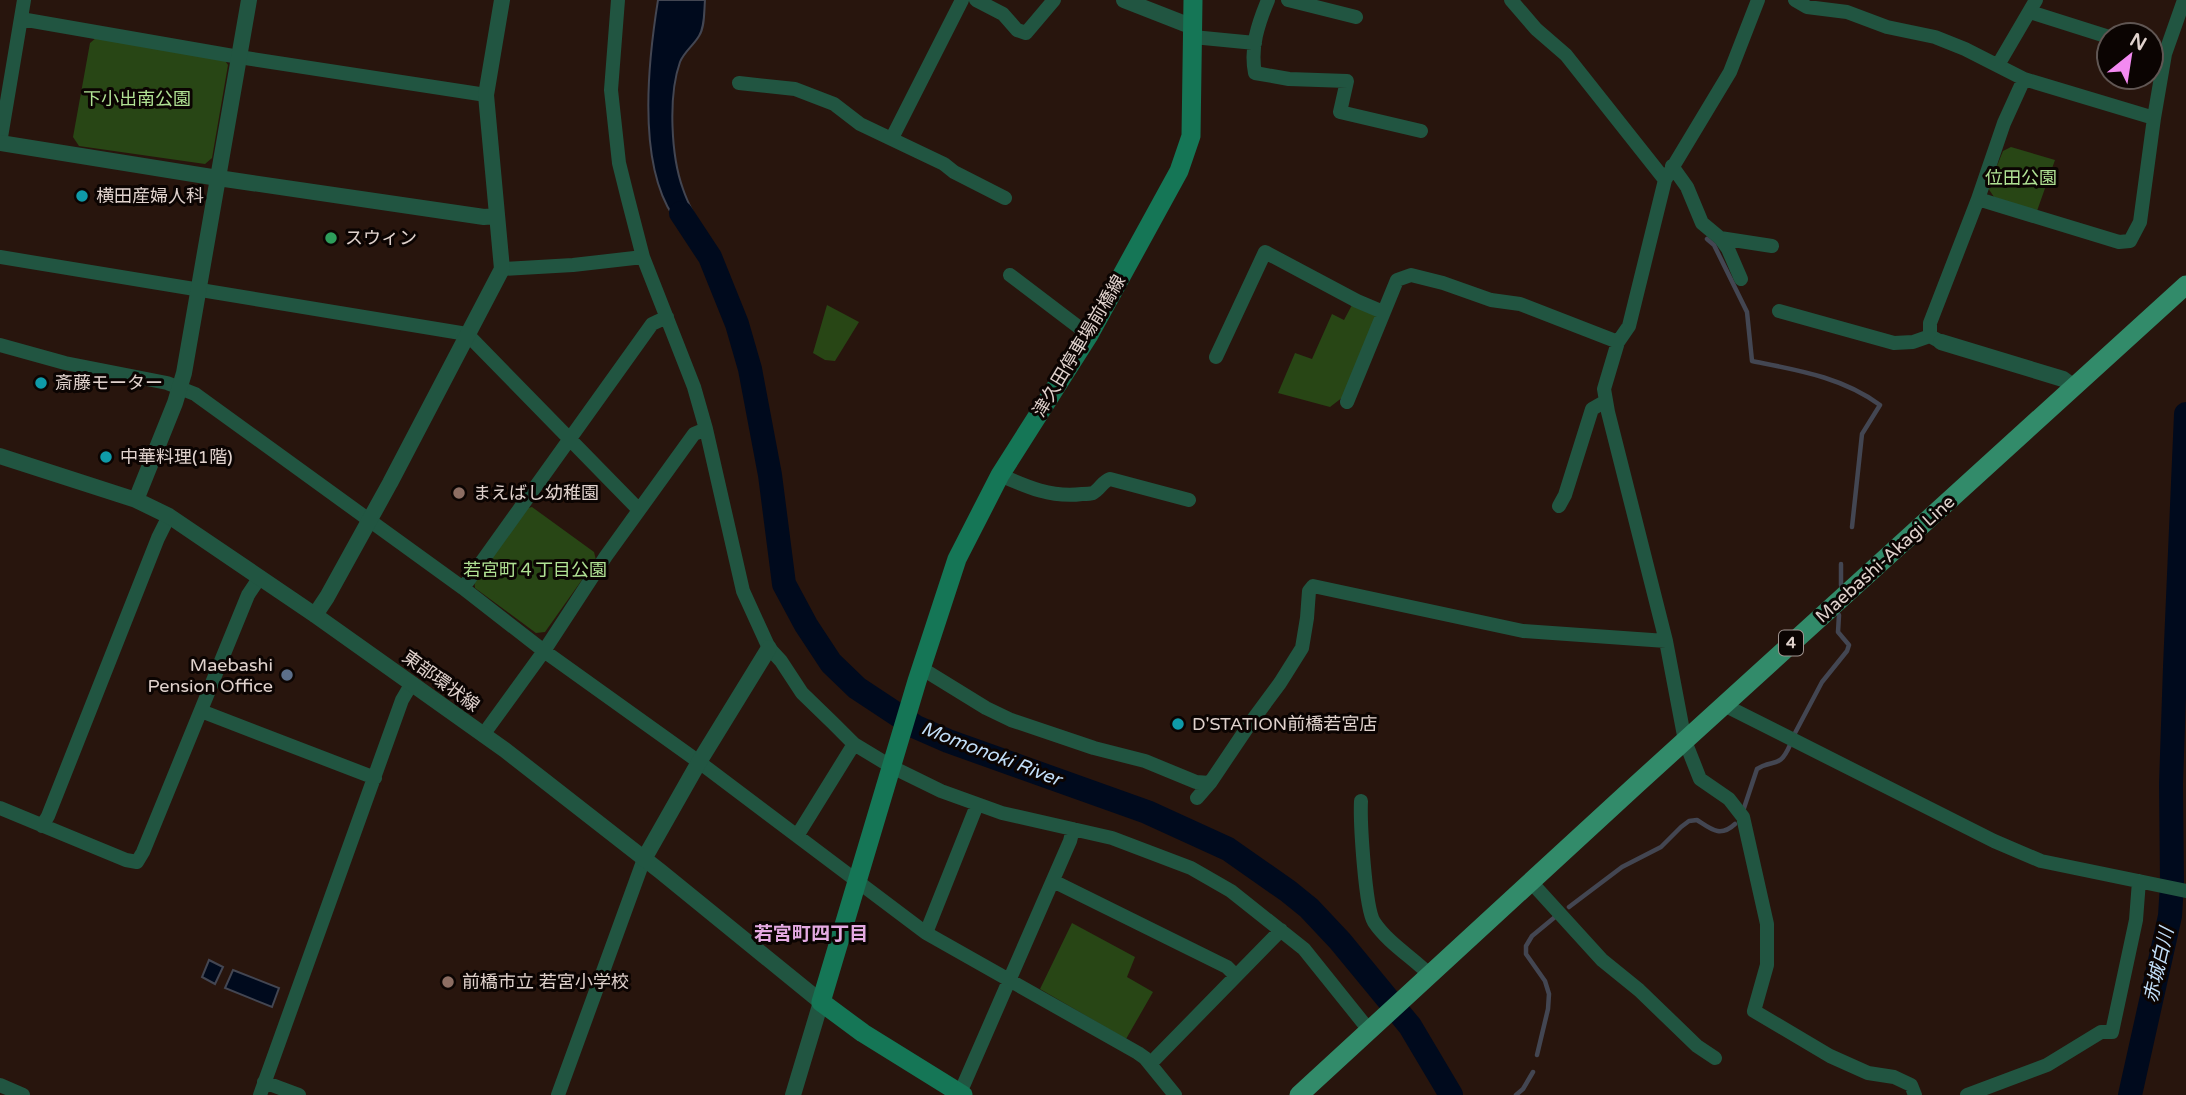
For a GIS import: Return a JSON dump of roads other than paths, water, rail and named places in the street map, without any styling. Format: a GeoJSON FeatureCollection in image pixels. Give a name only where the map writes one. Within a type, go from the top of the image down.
{"type":"FeatureCollection","features":[{"type":"Feature","properties":{"kind":"main road","name":"津久田停車場前橋線"},"geometry":{"type":"LineString","coordinates":[[892,767],[957,559],[1000,475],[1089,335],[1179,171],[1191,136],[1193,0]]}},
{"type":"Feature","properties":{"kind":"main road","name":"Maebashi-Akagi Line"},"geometry":{"type":"LineString","coordinates":[[1424,980],[2186,285]]}},
{"type":"Feature","properties":{"kind":"main road"},"geometry":{"type":"LineString","coordinates":[[892,767],[821,1002],[863,1033],[961,1094]]}},
{"type":"Feature","properties":{"kind":"main road","name":"4"},"geometry":{"type":"LineString","coordinates":[[1305,1093],[1424,980]]}},
{"type":"Feature","properties":{"kind":"street"},"geometry":{"type":"LineString","coordinates":[[24,0],[0,143],[218,178],[484,217],[496,216]]}},
{"type":"Feature","properties":{"kind":"street"},"geometry":{"type":"LineString","coordinates":[[136,500],[180,387],[187,360],[249,0]]}},
{"type":"Feature","properties":{"kind":"street"},"geometry":{"type":"LineString","coordinates":[[315,615],[369,520],[502,269],[486,95],[502,0]]}},
{"type":"Feature","properties":{"kind":"street"},"geometry":{"type":"LineString","coordinates":[[618,0],[612,79],[613,113],[620,163],[643,257],[694,387],[743,591],[769,648],[802,693],[854,744],[892,767],[941,791],[1024,820],[1112,838],[1191,868],[1231,891],[1304,949],[1373,1027]]}},
{"type":"Feature","properties":{"kind":"street"},"geometry":{"type":"LineString","coordinates":[[892,138],[962,0]]}},
{"type":"Feature","properties":{"kind":"street"},"geometry":{"type":"LineString","coordinates":[[976,0],[997,10],[1017,30],[1026,33],[1054,0]]}},
{"type":"Feature","properties":{"kind":"street"},"geometry":{"type":"LineString","coordinates":[[1124,0],[1193,32],[1255,43]]}},
{"type":"Feature","properties":{"kind":"street"},"geometry":{"type":"LineString","coordinates":[[1268,0],[1257,25],[1253,60],[1255,74],[1289,79],[1347,81],[1340,112],[1421,131]]}},
{"type":"Feature","properties":{"kind":"street"},"geometry":{"type":"LineString","coordinates":[[1288,0],[1356,18]]}},
{"type":"Feature","properties":{"kind":"street"},"geometry":{"type":"LineString","coordinates":[[1511,0],[1536,29],[1566,55],[1665,180]]}},
{"type":"Feature","properties":{"kind":"street"},"geometry":{"type":"LineString","coordinates":[[1758,0],[1730,72],[1665,180],[1629,326],[1618,342],[1604,389],[1666,642],[1685,741],[1700,779],[1729,799],[1743,817],[1767,924],[1766,965],[1754,1011],[1830,1056],[1868,1073],[1895,1077],[1911,1085],[1915,1095]]}},
{"type":"Feature","properties":{"kind":"street"},"geometry":{"type":"LineString","coordinates":[[1795,0],[1807,7],[1847,12],[1887,27],[1943,40],[2024,79],[2154,118]]}},
{"type":"Feature","properties":{"kind":"street"},"geometry":{"type":"LineString","coordinates":[[2165,38],[2184,0]]}},
{"type":"Feature","properties":{"kind":"street"},"geometry":{"type":"LineString","coordinates":[[1998,65],[2034,6],[2095,31]]}},
{"type":"Feature","properties":{"kind":"street"},"geometry":{"type":"LineString","coordinates":[[21,19],[239,57],[486,95]]}},
{"type":"Feature","properties":{"kind":"street"},"geometry":{"type":"LineString","coordinates":[[1935,339],[1930,323],[2004,123],[2024,79]]}},
{"type":"Feature","properties":{"kind":"street"},"geometry":{"type":"LineString","coordinates":[[739,83],[795,89],[834,104],[860,124],[944,164],[954,172],[1005,198]]}},
{"type":"Feature","properties":{"kind":"street"},"geometry":{"type":"LineString","coordinates":[[1978,198],[2119,242],[2130,241],[2140,222],[2156,91]]}},
{"type":"Feature","properties":{"kind":"street"},"geometry":{"type":"LineString","coordinates":[[1672,166],[1687,187],[1702,223],[1720,238],[1728,249],[1741,279]]}},
{"type":"Feature","properties":{"kind":"street"},"geometry":{"type":"LineString","coordinates":[[1720,238],[1772,246]]}},
{"type":"Feature","properties":{"kind":"street"},"geometry":{"type":"LineString","coordinates":[[1216,357],[1265,252],[1383,312]]}},
{"type":"Feature","properties":{"kind":"street"},"geometry":{"type":"LineString","coordinates":[[0,257],[459,335],[467,334]]}},
{"type":"Feature","properties":{"kind":"street"},"geometry":{"type":"LineString","coordinates":[[502,269],[643,257]]}},
{"type":"Feature","properties":{"kind":"street"},"geometry":{"type":"LineString","coordinates":[[1010,275],[1089,335]]}},
{"type":"Feature","properties":{"kind":"street"},"geometry":{"type":"LineString","coordinates":[[1347,402],[1398,280],[1411,275],[1491,300],[1520,304],[1618,342]]}},
{"type":"Feature","properties":{"kind":"street"},"geometry":{"type":"LineString","coordinates":[[1779,311],[1894,343],[1935,339],[2063,379],[2074,387]]}},
{"type":"Feature","properties":{"kind":"street"},"geometry":{"type":"LineString","coordinates":[[463,588],[652,324],[667,317]]}},
{"type":"Feature","properties":{"kind":"street"},"geometry":{"type":"LineString","coordinates":[[467,334],[639,510]]}},
{"type":"Feature","properties":{"kind":"street"},"geometry":{"type":"LineString","coordinates":[[0,345],[65,363],[180,387],[195,394],[699,762],[926,933],[1138,1053],[1175,1095]]}},
{"type":"Feature","properties":{"kind":"street"},"geometry":{"type":"LineString","coordinates":[[1559,506],[1565,495],[1592,409],[1606,401]]}},
{"type":"Feature","properties":{"kind":"street"},"geometry":{"type":"LineString","coordinates":[[483,735],[694,433],[706,429]]}},
{"type":"Feature","properties":{"kind":"street","name":"東部環状線"},"geometry":{"type":"LineString","coordinates":[[0,456],[136,500],[169,516],[315,615],[483,735],[644,859],[821,1002]]}},
{"type":"Feature","properties":{"kind":"street"},"geometry":{"type":"LineString","coordinates":[[1000,475],[1048,494],[1093,493],[1110,479],[1189,500]]}},
{"type":"Feature","properties":{"kind":"street"},"geometry":{"type":"LineString","coordinates":[[42,826],[169,516]]}},
{"type":"Feature","properties":{"kind":"street"},"geometry":{"type":"LineString","coordinates":[[0,808],[126,860],[137,862],[248,595],[260,577]]}},
{"type":"Feature","properties":{"kind":"street"},"geometry":{"type":"LineString","coordinates":[[1198,797],[1302,648],[1312,586],[1523,631],[1666,642]]}},
{"type":"Feature","properties":{"kind":"street"},"geometry":{"type":"LineString","coordinates":[[558,1095],[644,859],[699,762],[769,648]]}},
{"type":"Feature","properties":{"kind":"street"},"geometry":{"type":"LineString","coordinates":[[919,675],[1010,720],[1094,748],[1145,761],[1196,782],[1210,783]]}},
{"type":"Feature","properties":{"kind":"street"},"geometry":{"type":"LineString","coordinates":[[299,1095],[262,1089],[402,700],[412,683]]}},
{"type":"Feature","properties":{"kind":"street"},"geometry":{"type":"LineString","coordinates":[[1724,705],[1994,841],[2042,861],[2186,891]]}},
{"type":"Feature","properties":{"kind":"street"},"geometry":{"type":"LineString","coordinates":[[201,711],[375,778]]}},
{"type":"Feature","properties":{"kind":"street"},"geometry":{"type":"LineString","coordinates":[[797,836],[854,744]]}},
{"type":"Feature","properties":{"kind":"street"},"geometry":{"type":"LineString","coordinates":[[1361,801],[1363,852],[1371,916],[1424,980]]}},
{"type":"Feature","properties":{"kind":"street"},"geometry":{"type":"LineString","coordinates":[[926,933],[977,805]]}},
{"type":"Feature","properties":{"kind":"street"},"geometry":{"type":"LineString","coordinates":[[961,1094],[1073,829]]}},
{"type":"Feature","properties":{"kind":"street"},"geometry":{"type":"LineString","coordinates":[[1052,881],[1227,967],[1236,976]]}},
{"type":"Feature","properties":{"kind":"street"},"geometry":{"type":"LineString","coordinates":[[1531,882],[1602,960],[1639,990],[1697,1046],[1715,1058]]}},
{"type":"Feature","properties":{"kind":"street"},"geometry":{"type":"LineString","coordinates":[[1967,1095],[2047,1065],[2101,1032],[2112,1032],[2142,882]]}},
{"type":"Feature","properties":{"kind":"street"},"geometry":{"type":"LineString","coordinates":[[1150,1064],[1281,930]]}},
{"type":"Feature","properties":{"kind":"street"},"geometry":{"type":"LineString","coordinates":[[793,1095],[821,1002]]}},
{"type":"Feature","properties":{"kind":"street"},"geometry":{"type":"LineString","coordinates":[[0,1085],[23,1095]]}},
{"type":"Feature","properties":{"kind":"water"},"geometry":{"type":"Polygon","coordinates":[[[658,0],[705,0],[701,32],[682,58],[676,76],[672,126],[683,189],[717,256],[677,222],[662,194],[654,168],[648,111],[651,52],[658,0]]]}},
{"type":"Feature","properties":{"kind":"water"},"geometry":{"type":"Polygon","coordinates":[[[209,960],[223,967],[215,984],[202,977],[209,960]]]}},
{"type":"Feature","properties":{"kind":"water"},"geometry":{"type":"Polygon","coordinates":[[[233,970],[279,988],[272,1007],[225,988],[233,970]]]}},
{"type":"Feature","properties":{"kind":"waterway","name":"Momonoki River"},"geometry":{"type":"LineString","coordinates":[[681,213],[710,257],[737,324],[750,369],[770,475],[784,584],[831,663],[857,688],[916,727],[1147,812],[1228,849],[1309,908],[1340,941],[1410,1026],[1451,1095]]}},
{"type":"Feature","properties":{"kind":"waterway"},"geometry":{"type":"LineString","coordinates":[[1707,239],[1714,245],[1747,312],[1752,361],[1835,381],[1880,405],[1862,434],[1852,527]]}},
{"type":"Feature","properties":{"kind":"waterway","name":"赤城白川"},"geometry":{"type":"LineString","coordinates":[[2130,1095],[2170,916],[2171,784],[2186,414]]}},
{"type":"Feature","properties":{"kind":"waterway"},"geometry":{"type":"LineString","coordinates":[[1841,564],[1841,585]]}},
{"type":"Feature","properties":{"kind":"waterway"},"geometry":{"type":"LineString","coordinates":[[1795,733],[1822,682],[1847,651],[1849,645],[1838,632],[1839,615]]}},
{"type":"Feature","properties":{"kind":"waterway"},"geometry":{"type":"LineString","coordinates":[[1744,808],[1757,769],[1779,761],[1790,745]]}},
{"type":"Feature","properties":{"kind":"waterway"},"geometry":{"type":"LineString","coordinates":[[1569,907],[1622,867],[1661,847],[1689,821],[1697,820],[1716,831],[1725,831],[1735,824]]}},
{"type":"Feature","properties":{"kind":"waterway"},"geometry":{"type":"LineString","coordinates":[[1537,1055],[1549,994],[1545,981],[1526,954],[1526,946],[1532,936],[1555,917]]}},
{"type":"Feature","properties":{"kind":"waterway"},"geometry":{"type":"LineString","coordinates":[[1516,1095],[1533,1072]]}},
{"type":"Feature","properties":{"kind":"place","name":"横田産婦人科"},"geometry":{"type":"Point","coordinates":[82,196]}},
{"type":"Feature","properties":{"kind":"place","name":"スウィン"},"geometry":{"type":"Point","coordinates":[331,238]}},
{"type":"Feature","properties":{"kind":"place","name":"斎藤モーター"},"geometry":{"type":"Point","coordinates":[41,383]}},
{"type":"Feature","properties":{"kind":"place","name":"中華料理(1階)"},"geometry":{"type":"Point","coordinates":[106,457]}},
{"type":"Feature","properties":{"kind":"place","name":"まえばし幼稚園"},"geometry":{"type":"Point","coordinates":[459,493]}},
{"type":"Feature","properties":{"kind":"place","name":"Maebashi Pension Office"},"geometry":{"type":"Point","coordinates":[287,675]}},
{"type":"Feature","properties":{"kind":"place","name":"D'STATION前橋若宮店"},"geometry":{"type":"Point","coordinates":[1178,724]}},
{"type":"Feature","properties":{"kind":"place","name":"前橋市立 若宮小学校"},"geometry":{"type":"Point","coordinates":[448,982]}},
{"type":"Feature","properties":{"kind":"district","name":"若宮町四丁目"},"geometry":{"type":"Point","coordinates":[811,934]}},
{"type":"Feature","properties":{"kind":"park label","name":"下小出南公園"},"geometry":{"type":"Point","coordinates":[137,99]}},
{"type":"Feature","properties":{"kind":"park label","name":"位田公園"},"geometry":{"type":"Point","coordinates":[2021,178]}},
{"type":"Feature","properties":{"kind":"park label","name":"若宮町４丁目公園"},"geometry":{"type":"Point","coordinates":[535,570]}}]}
